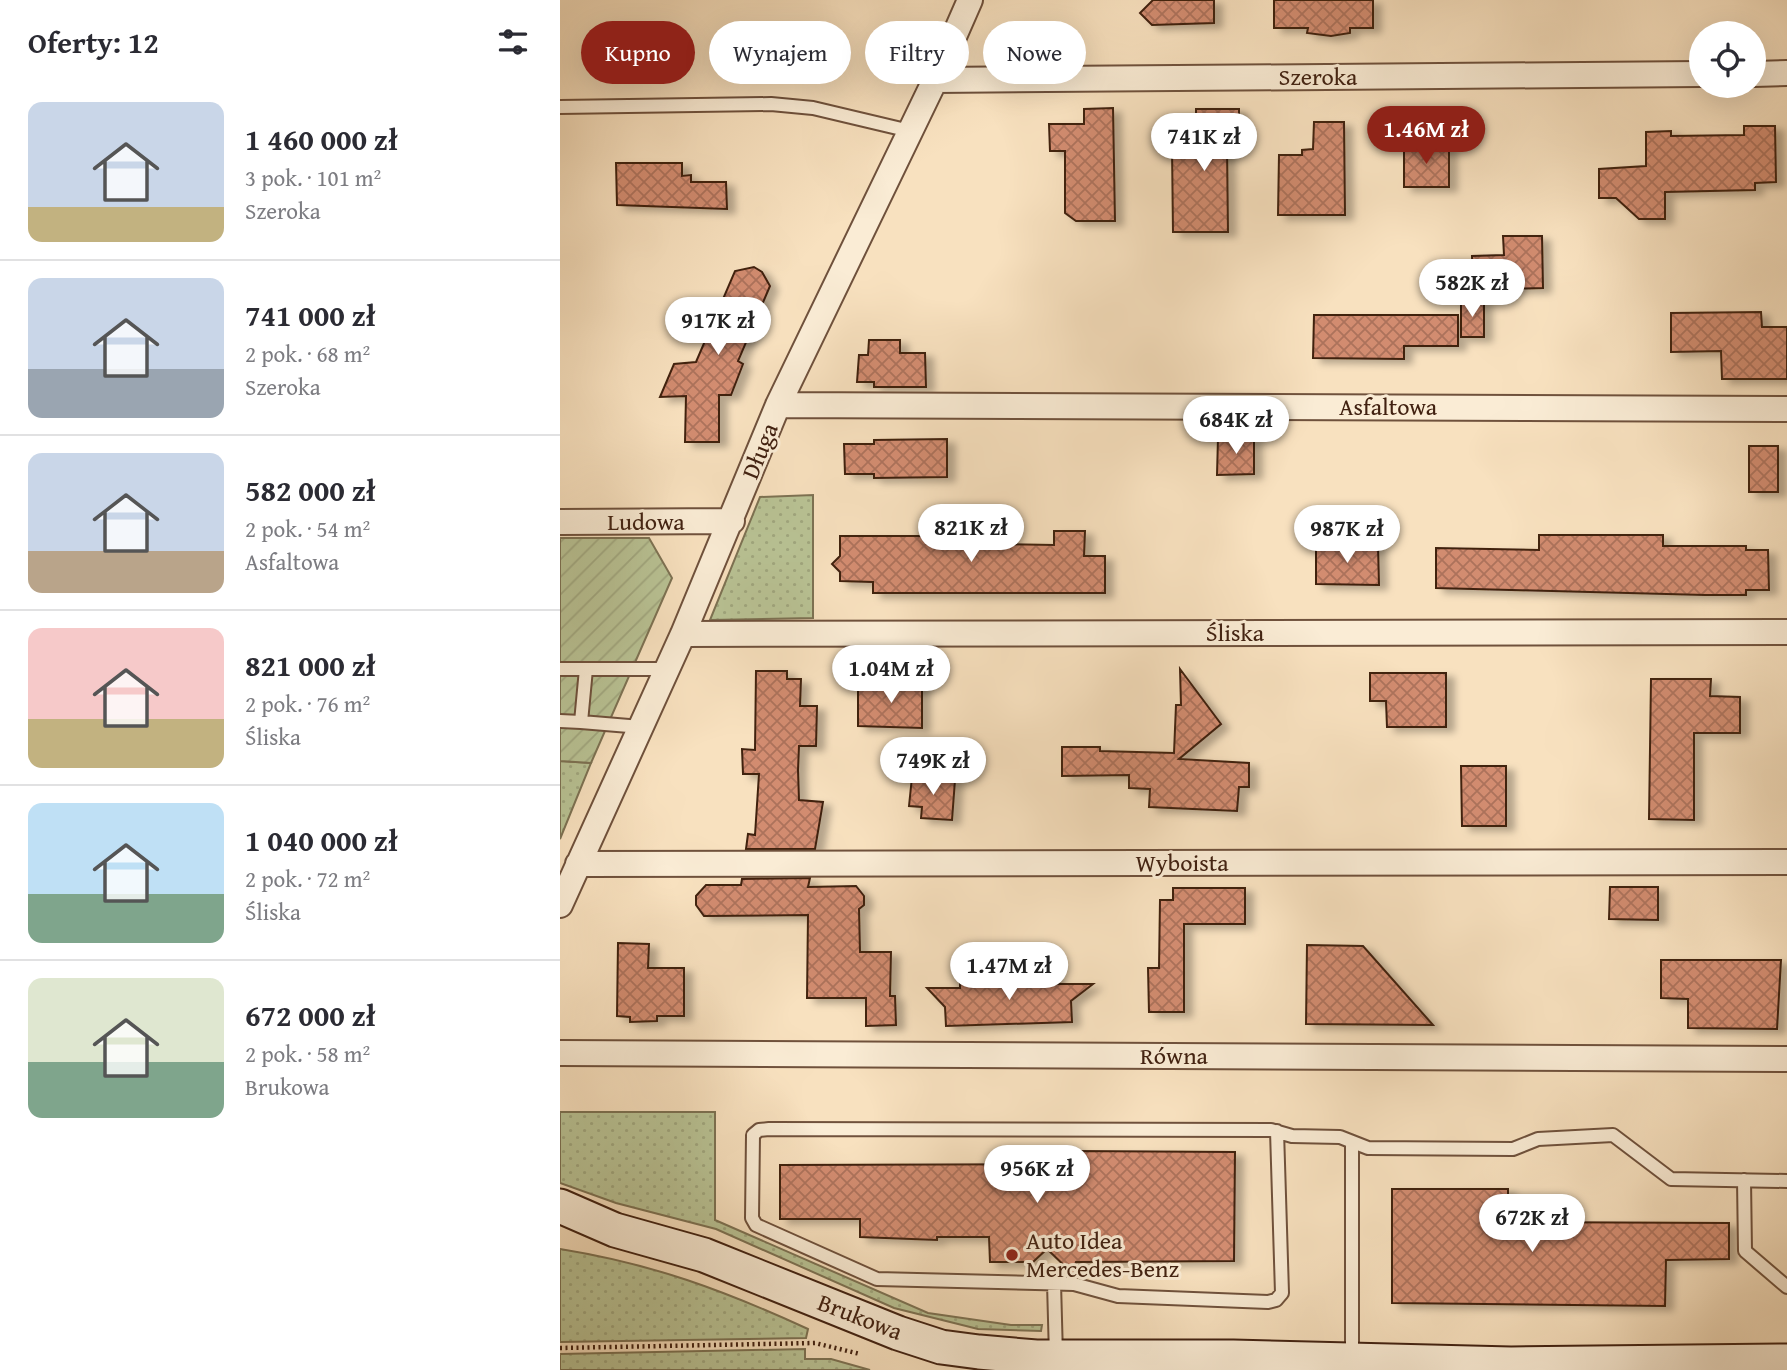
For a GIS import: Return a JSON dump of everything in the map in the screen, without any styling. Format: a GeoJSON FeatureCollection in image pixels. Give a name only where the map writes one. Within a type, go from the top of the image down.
{"type":"FeatureCollection","features":[{"type":"Feature","properties":{"kind":"street","name":"Długa"},"geometry":{"type":"LineString","coordinates":[[961,21],[970,0]]}},
{"type":"Feature","properties":{"kind":"street","name":"Szeroka"},"geometry":{"type":"LineString","coordinates":[[969,80],[1689,74]]}},
{"type":"Feature","properties":{"kind":"street"},"geometry":{"type":"LineString","coordinates":[[1766,74],[1787,74]]}},
{"type":"Feature","properties":{"kind":"street","name":"Długa"},"geometry":{"type":"LineString","coordinates":[[560,905],[732,522],[778,405],[933,84]]}},
{"type":"Feature","properties":{"kind":"street","name":"Asfaltowa"},"geometry":{"type":"LineString","coordinates":[[778,405],[1787,409]]}},
{"type":"Feature","properties":{"kind":"street","name":"Ludowa"},"geometry":{"type":"LineString","coordinates":[[560,522],[732,522]]}},
{"type":"Feature","properties":{"kind":"street","name":"Śliska"},"geometry":{"type":"LineString","coordinates":[[683,634],[1787,632]]}},
{"type":"Feature","properties":{"kind":"street","name":"Wyboista"},"geometry":{"type":"LineString","coordinates":[[578,864],[1787,862]]}},
{"type":"Feature","properties":{"kind":"street","name":"Równa"},"geometry":{"type":"LineString","coordinates":[[560,1053],[1787,1059]]}},
{"type":"Feature","properties":{"kind":"street","name":"Brukowa"},"geometry":{"type":"LineString","coordinates":[[560,1206],[615,1230],[704,1255],[898,1333],[941,1347],[1056,1357],[1352,1360],[1511,1367],[1787,1362]]}},
{"type":"Feature","properties":{"kind":"street","name":"Brukowa"},"geometry":{"type":"LineString","coordinates":[[560,1226],[615,1230]]}},
{"type":"Feature","properties":{"kind":"lane"},"geometry":{"type":"LineString","coordinates":[[560,107],[771,104],[813,108],[911,131]]}},
{"type":"Feature","properties":{"kind":"lane"},"geometry":{"type":"LineString","coordinates":[[560,669],[668,668]]}},
{"type":"Feature","properties":{"kind":"lane"},"geometry":{"type":"LineString","coordinates":[[581,722],[586,669]]}},
{"type":"Feature","properties":{"kind":"lane"},"geometry":{"type":"LineString","coordinates":[[560,721],[641,727]]}},
{"type":"Feature","properties":{"kind":"lane"},"geometry":{"type":"LineString","coordinates":[[1277,1132],[1282,1293],[1276,1300],[1268,1302],[1118,1296],[1074,1284],[877,1279],[756,1225],[752,1218],[753,1135],[759,1130],[769,1129],[1277,1132],[1292,1136],[1340,1137],[1368,1148],[1513,1149],[1538,1139],[1613,1135],[1671,1179],[1787,1181]]}},
{"type":"Feature","properties":{"kind":"lane"},"geometry":{"type":"LineString","coordinates":[[1352,1142],[1352,1360]]}},
{"type":"Feature","properties":{"kind":"lane"},"geometry":{"type":"LineString","coordinates":[[1744,1180],[1745,1251],[1787,1287]]}},
{"type":"Feature","properties":{"kind":"lane"},"geometry":{"type":"LineString","coordinates":[[1054,1283],[1056,1357]]}},
{"type":"Feature","properties":{"kind":"path"},"geometry":{"type":"LineString","coordinates":[[560,1348],[816,1343]]}},
{"type":"Feature","properties":{"kind":"green space"},"geometry":{"type":"Polygon","coordinates":[[[813,495],[813,618],[710,620],[760,497],[813,495]]]}},
{"type":"Feature","properties":{"kind":"green space"},"geometry":{"type":"Polygon","coordinates":[[[560,538],[649,538],[672,578],[591,763],[560,761],[560,538]]]}},
{"type":"Feature","properties":{"kind":"green space"},"geometry":{"type":"Polygon","coordinates":[[[560,761],[591,763],[560,839],[560,761]]]}},
{"type":"Feature","properties":{"kind":"green space"},"geometry":{"type":"Polygon","coordinates":[[[560,1112],[715,1112],[715,1220],[928,1313],[1011,1325],[1042,1325],[1041,1331],[978,1329],[894,1308],[716,1229],[616,1203],[560,1183],[560,1112]]]}},
{"type":"Feature","properties":{"kind":"green space"},"geometry":{"type":"Polygon","coordinates":[[[560,1249],[626,1262],[687,1280],[808,1329],[806,1338],[560,1342],[560,1249]]]}},
{"type":"Feature","properties":{"kind":"green space"},"geometry":{"type":"Polygon","coordinates":[[[805,1349],[805,1359],[831,1359],[870,1370],[560,1370],[560,1354],[805,1349]]]}},
{"type":"Feature","properties":{"kind":"building"},"geometry":{"type":"Polygon","coordinates":[[[1153,0],[1214,0],[1214,23],[1152,25],[1140,13],[1153,0]]]}},
{"type":"Feature","properties":{"kind":"building"},"geometry":{"type":"Polygon","coordinates":[[[1274,0],[1373,0],[1373,28],[1350,28],[1350,33],[1331,36],[1307,33],[1308,28],[1274,28],[1274,0]]]}},
{"type":"Feature","properties":{"kind":"building"},"geometry":{"type":"Polygon","coordinates":[[[1113,108],[1115,221],[1076,221],[1065,213],[1065,151],[1050,151],[1049,124],[1084,124],[1084,109],[1113,108]]]}},
{"type":"Feature","properties":{"kind":"building"},"geometry":{"type":"Polygon","coordinates":[[[1196,109],[1239,109],[1239,146],[1227,146],[1228,232],[1173,232],[1172,148],[1184,148],[1184,137],[1196,137],[1196,109]]]}},
{"type":"Feature","properties":{"kind":"building"},"geometry":{"type":"Polygon","coordinates":[[[1314,122],[1344,122],[1345,215],[1278,215],[1279,155],[1302,155],[1302,150],[1313,149],[1314,122]]]}},
{"type":"Feature","properties":{"kind":"building"},"geometry":{"type":"Polygon","coordinates":[[[1744,126],[1775,126],[1776,182],[1755,183],[1755,190],[1665,192],[1665,219],[1639,219],[1616,198],[1599,198],[1599,169],[1646,166],[1646,132],[1671,131],[1671,136],[1744,135],[1744,126]]]}},
{"type":"Feature","properties":{"kind":"building"},"geometry":{"type":"Polygon","coordinates":[[[1404,146],[1449,146],[1449,187],[1404,187],[1404,146]]]}},
{"type":"Feature","properties":{"kind":"building"},"geometry":{"type":"Polygon","coordinates":[[[616,163],[682,163],[682,176],[691,175],[691,182],[726,182],[727,209],[617,205],[616,163]]]}},
{"type":"Feature","properties":{"kind":"building"},"geometry":{"type":"Polygon","coordinates":[[[1503,236],[1542,236],[1543,288],[1508,289],[1508,295],[1473,295],[1472,256],[1504,255],[1503,236]]]}},
{"type":"Feature","properties":{"kind":"building"},"geometry":{"type":"Polygon","coordinates":[[[754,267],[762,272],[770,286],[738,361],[743,364],[731,395],[719,395],[719,442],[685,442],[686,396],[660,397],[674,364],[696,362],[735,271],[754,267]]]}},
{"type":"Feature","properties":{"kind":"building"},"geometry":{"type":"Polygon","coordinates":[[[1461,301],[1484,301],[1484,337],[1461,337],[1461,301]]]}},
{"type":"Feature","properties":{"kind":"building"},"geometry":{"type":"Polygon","coordinates":[[[1761,312],[1762,327],[1787,327],[1787,379],[1722,379],[1721,351],[1671,352],[1671,313],[1761,312]]]}},
{"type":"Feature","properties":{"kind":"building"},"geometry":{"type":"Polygon","coordinates":[[[1314,315],[1458,315],[1458,346],[1404,346],[1404,359],[1313,358],[1314,315]]]}},
{"type":"Feature","properties":{"kind":"building"},"geometry":{"type":"Polygon","coordinates":[[[869,340],[900,340],[900,353],[925,353],[926,387],[874,387],[874,382],[857,382],[859,355],[868,355],[869,340]]]}},
{"type":"Feature","properties":{"kind":"building"},"geometry":{"type":"Polygon","coordinates":[[[1218,438],[1254,438],[1254,474],[1217,475],[1218,438]]]}},
{"type":"Feature","properties":{"kind":"building"},"geometry":{"type":"Polygon","coordinates":[[[947,439],[947,477],[874,478],[874,474],[845,474],[844,444],[874,444],[874,440],[947,439]]]}},
{"type":"Feature","properties":{"kind":"building"},"geometry":{"type":"Polygon","coordinates":[[[1749,446],[1778,446],[1778,492],[1749,492],[1749,446]]]}},
{"type":"Feature","properties":{"kind":"building"},"geometry":{"type":"Polygon","coordinates":[[[966,527],[975,527],[982,533],[995,533],[995,544],[1054,545],[1054,531],[1085,531],[1084,556],[1105,556],[1105,593],[873,593],[873,582],[840,581],[840,572],[832,564],[840,556],[840,536],[931,536],[959,533],[966,527]]]}},
{"type":"Feature","properties":{"kind":"building"},"geometry":{"type":"Polygon","coordinates":[[[1539,535],[1663,535],[1663,546],[1746,546],[1746,550],[1768,550],[1769,590],[1746,590],[1746,595],[1705,595],[1436,588],[1436,548],[1539,550],[1539,535]]]}},
{"type":"Feature","properties":{"kind":"building"},"geometry":{"type":"Polygon","coordinates":[[[1316,546],[1378,546],[1379,585],[1316,584],[1316,546]]]}},
{"type":"Feature","properties":{"kind":"building"},"geometry":{"type":"Polygon","coordinates":[[[1180,669],[1221,724],[1179,759],[1249,763],[1249,787],[1239,787],[1237,811],[1149,807],[1150,789],[1129,788],[1129,775],[1062,776],[1062,747],[1174,753],[1176,705],[1181,705],[1180,669]]]}},
{"type":"Feature","properties":{"kind":"building"},"geometry":{"type":"Polygon","coordinates":[[[756,671],[787,671],[787,679],[801,679],[800,706],[817,706],[816,746],[799,746],[798,770],[799,800],[823,802],[815,849],[746,849],[748,834],[755,835],[759,774],[743,774],[742,749],[755,750],[756,671]]]}},
{"type":"Feature","properties":{"kind":"building"},"geometry":{"type":"Polygon","coordinates":[[[1370,673],[1446,673],[1446,727],[1387,727],[1386,701],[1370,701],[1370,673]]]}},
{"type":"Feature","properties":{"kind":"building"},"geometry":{"type":"Polygon","coordinates":[[[1651,679],[1711,679],[1710,696],[1740,697],[1740,733],[1694,733],[1694,820],[1649,819],[1651,679]]]}},
{"type":"Feature","properties":{"kind":"building"},"geometry":{"type":"Polygon","coordinates":[[[922,683],[922,728],[858,726],[858,686],[922,683]]]}},
{"type":"Feature","properties":{"kind":"building"},"geometry":{"type":"Polygon","coordinates":[[[1461,766],[1506,766],[1506,826],[1462,826],[1461,766]]]}},
{"type":"Feature","properties":{"kind":"building"},"geometry":{"type":"Polygon","coordinates":[[[912,777],[955,780],[952,820],[921,818],[922,807],[909,806],[912,777]]]}},
{"type":"Feature","properties":{"kind":"building"},"geometry":{"type":"Polygon","coordinates":[[[810,878],[808,887],[856,886],[864,896],[864,905],[859,909],[860,952],[891,952],[890,996],[895,996],[896,1025],[866,1026],[866,998],[807,998],[808,915],[704,916],[696,905],[696,896],[706,885],[741,885],[742,879],[810,878]]]}},
{"type":"Feature","properties":{"kind":"building"},"geometry":{"type":"Polygon","coordinates":[[[1610,887],[1658,887],[1658,920],[1609,919],[1610,887]]]}},
{"type":"Feature","properties":{"kind":"building"},"geometry":{"type":"Polygon","coordinates":[[[1173,888],[1245,888],[1245,924],[1184,924],[1184,1012],[1149,1012],[1148,968],[1159,968],[1160,900],[1173,900],[1173,888]]]}},
{"type":"Feature","properties":{"kind":"building"},"geometry":{"type":"Polygon","coordinates":[[[618,943],[649,944],[648,968],[684,968],[684,1016],[657,1016],[657,1021],[630,1022],[630,1017],[617,1016],[618,943]]]}},
{"type":"Feature","properties":{"kind":"building"},"geometry":{"type":"Polygon","coordinates":[[[1307,945],[1363,946],[1433,1025],[1306,1024],[1307,945]]]}},
{"type":"Feature","properties":{"kind":"building"},"geometry":{"type":"Polygon","coordinates":[[[1661,960],[1781,960],[1777,1029],[1688,1028],[1688,999],[1661,998],[1661,960]]]}},
{"type":"Feature","properties":{"kind":"building"},"geometry":{"type":"Polygon","coordinates":[[[1055,978],[1055,984],[1093,984],[1071,1001],[1072,1022],[946,1026],[945,1007],[927,988],[960,988],[960,982],[1055,978]]]}},
{"type":"Feature","properties":{"kind":"building"},"geometry":{"type":"Polygon","coordinates":[[[1073,1151],[1235,1152],[1234,1261],[1076,1262],[1074,1275],[1047,1249],[1033,1262],[990,1262],[989,1237],[937,1237],[937,1240],[860,1237],[860,1219],[780,1219],[780,1165],[1073,1164],[1073,1151]]]}},
{"type":"Feature","properties":{"kind":"building"},"geometry":{"type":"Polygon","coordinates":[[[1392,1189],[1508,1189],[1508,1222],[1729,1223],[1729,1259],[1666,1260],[1665,1306],[1392,1303],[1392,1189]]]}},
{"type":"Feature","properties":{"kind":"place","name":"Auto Idea Mercedes-Benz"},"geometry":{"type":"Point","coordinates":[1012,1255]}}]}
